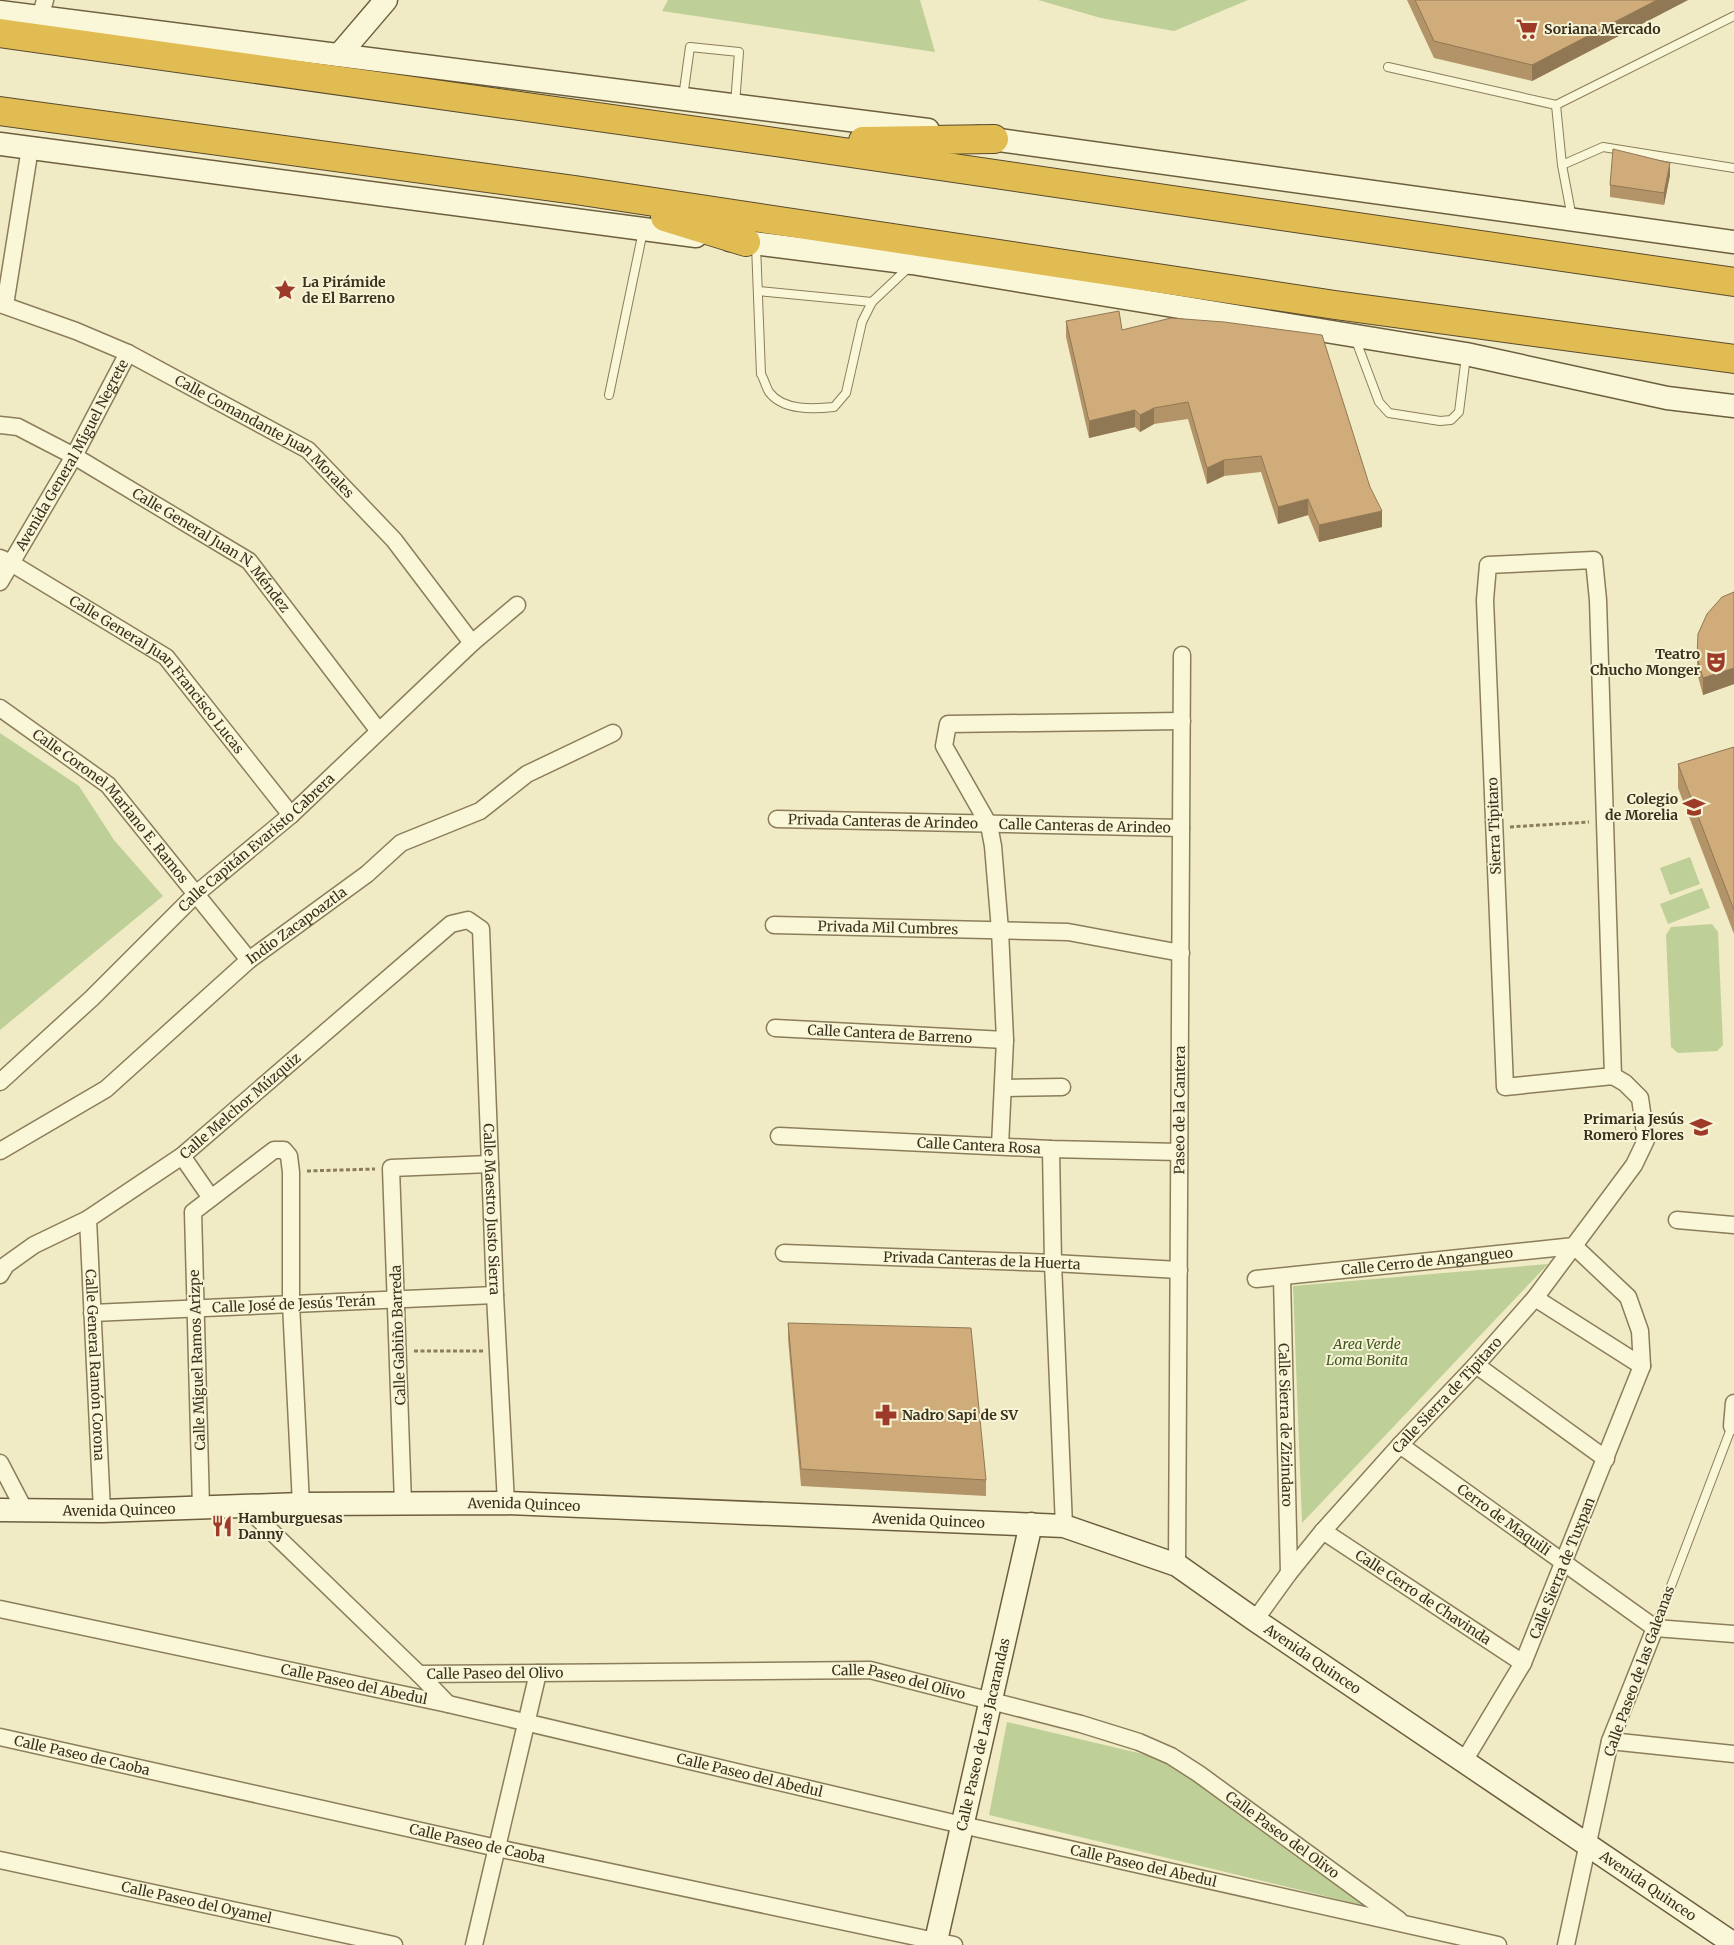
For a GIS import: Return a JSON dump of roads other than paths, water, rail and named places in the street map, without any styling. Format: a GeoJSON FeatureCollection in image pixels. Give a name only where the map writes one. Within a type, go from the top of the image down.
{"type":"FeatureCollection","features":[{"type":"Feature","properties":{"kind":"highway"},"geometry":{"type":"LineString","coordinates":[[0,33],[782,143],[1734,282]]}},
{"type":"Feature","properties":{"kind":"highway"},"geometry":{"type":"LineString","coordinates":[[0,111],[576,190],[1335,306],[1734,359]]}},
{"type":"Feature","properties":{"kind":"highway"},"geometry":{"type":"LineString","coordinates":[[782,143],[994,139]]}},
{"type":"Feature","properties":{"kind":"highway"},"geometry":{"type":"LineString","coordinates":[[576,190],[751,243]]}},
{"type":"Feature","properties":{"kind":"main road"},"geometry":{"type":"LineString","coordinates":[[331,54],[367,0]]}},
{"type":"Feature","properties":{"kind":"main road"},"geometry":{"type":"LineString","coordinates":[[331,54],[386,0]]}},
{"type":"Feature","properties":{"kind":"main road"},"geometry":{"type":"LineString","coordinates":[[0,12],[43,9],[331,54],[994,139],[1734,242]]}},
{"type":"Feature","properties":{"kind":"main road"},"geometry":{"type":"LineString","coordinates":[[0,144],[912,263],[1466,354],[1667,398],[1734,407]]}},
{"type":"Feature","properties":{"kind":"main road","name":"Avenida Quinceo"},"geometry":{"type":"LineString","coordinates":[[0,1510],[102,1511],[301,1504],[506,1503],[1064,1526],[1177,1565],[1255,1620],[1734,1944]]}},
{"type":"Feature","properties":{"kind":"main road","name":"Calle Paseo de Las Jacarandas"},"geometry":{"type":"LineString","coordinates":[[941,1944],[962,1826],[1031,1524]]}},
{"type":"Feature","properties":{"kind":"street"},"geometry":{"type":"LineString","coordinates":[[2,304],[30,148]]}},
{"type":"Feature","properties":{"kind":"street","name":"Calle Comandante Juan Morales"},"geometry":{"type":"LineString","coordinates":[[2,304],[76,331],[128,353],[308,450],[394,540],[472,643]]}},
{"type":"Feature","properties":{"kind":"street","name":"Avenida General Miguel Negrete"},"geometry":{"type":"LineString","coordinates":[[0,582],[6,560],[74,456],[128,353]]}},
{"type":"Feature","properties":{"kind":"street","name":"Calle General Juan N. Méndez"},"geometry":{"type":"LineString","coordinates":[[0,424],[18,427],[74,456],[249,561],[378,730]]}},
{"type":"Feature","properties":{"kind":"street","name":"Calle General Juan Francisco Lucas"},"geometry":{"type":"LineString","coordinates":[[6,560],[166,657],[291,815]]}},
{"type":"Feature","properties":{"kind":"street","name":"Sierra Tipitaro"},"geometry":{"type":"LineString","coordinates":[[1594,560],[1598,600],[1613,1076],[1505,1087],[1485,600],[1488,565],[1594,560]]}},
{"type":"Feature","properties":{"kind":"street","name":"Calle Capitán Evaristo Cabrera"},"geometry":{"type":"LineString","coordinates":[[0,1082],[92,998],[196,894],[291,815],[378,730],[472,643],[517,605]]}},
{"type":"Feature","properties":{"kind":"street","name":"Paseo de la Cantera"},"geometry":{"type":"LineString","coordinates":[[1177,1565],[1182,655]]}},
{"type":"Feature","properties":{"kind":"street","name":"Calle Coronel Mariano E. Ramos"},"geometry":{"type":"LineString","coordinates":[[0,708],[108,785],[249,960]]}},
{"type":"Feature","properties":{"kind":"street"},"geometry":{"type":"LineString","coordinates":[[1000,1146],[1005,1040],[1000,930],[993,846],[989,825],[944,746],[948,724],[1182,721]]}},
{"type":"Feature","properties":{"kind":"street","name":"Indio Zacapoaztla"},"geometry":{"type":"LineString","coordinates":[[0,1151],[106,1089],[249,960],[367,874],[401,843],[480,811],[527,774],[613,733]]}},
{"type":"Feature","properties":{"kind":"street","name":"Privada Canteras de Arindeo"},"geometry":{"type":"LineString","coordinates":[[777,819],[989,825]]}},
{"type":"Feature","properties":{"kind":"street","name":"Calle Canteras de Arindeo"},"geometry":{"type":"LineString","coordinates":[[989,825],[1181,828]]}},
{"type":"Feature","properties":{"kind":"street","name":"Calle Melchor Múzquiz"},"geometry":{"type":"LineString","coordinates":[[0,1275],[6,1265],[34,1245],[88,1219],[182,1156],[451,924],[468,920]]}},
{"type":"Feature","properties":{"kind":"street","name":"Calle Maestro Justo Sierra"},"geometry":{"type":"LineString","coordinates":[[468,920],[481,929],[495,1295],[506,1503]]}},
{"type":"Feature","properties":{"kind":"street","name":"Privada Mil Cumbres"},"geometry":{"type":"LineString","coordinates":[[774,925],[1068,932],[1181,953]]}},
{"type":"Feature","properties":{"kind":"street","name":"Calle Cantera de Barreno"},"geometry":{"type":"LineString","coordinates":[[774,1028],[1005,1040]]}},
{"type":"Feature","properties":{"kind":"street","name":"Calle Sierra de Tipitaro"},"geometry":{"type":"LineString","coordinates":[[1255,1620],[1289,1573],[1323,1531],[1535,1298],[1634,1165],[1646,1140],[1640,1098],[1626,1083],[1613,1076]]}},
{"type":"Feature","properties":{"kind":"street"},"geometry":{"type":"LineString","coordinates":[[1003,1088],[1062,1087]]}},
{"type":"Feature","properties":{"kind":"street","name":"Calle Cantera Rosa"},"geometry":{"type":"LineString","coordinates":[[779,1136],[1051,1149],[1180,1152]]}},
{"type":"Feature","properties":{"kind":"street"},"geometry":{"type":"LineString","coordinates":[[1051,1149],[1053,1263],[1064,1526]]}},
{"type":"Feature","properties":{"kind":"street"},"geometry":{"type":"LineString","coordinates":[[182,1156],[211,1198],[274,1150],[284,1150],[289,1156],[291,1172],[291,1304],[301,1504]]}},
{"type":"Feature","properties":{"kind":"street","name":"Calle Gabiño Barreda"},"geometry":{"type":"LineString","coordinates":[[403,1503],[391,1168],[490,1164]]}},
{"type":"Feature","properties":{"kind":"street","name":"Calle Miguel Ramos Arizpe"},"geometry":{"type":"LineString","coordinates":[[201,1507],[193,1212],[211,1198]]}},
{"type":"Feature","properties":{"kind":"street","name":"Calle General Ramón Corona"},"geometry":{"type":"LineString","coordinates":[[88,1219],[102,1511]]}},
{"type":"Feature","properties":{"kind":"street"},"geometry":{"type":"LineString","coordinates":[[1677,1220],[1734,1225]]}},
{"type":"Feature","properties":{"kind":"street"},"geometry":{"type":"LineString","coordinates":[[1574,1246],[1628,1297],[1640,1331],[1642,1366]]}},
{"type":"Feature","properties":{"kind":"street","name":"Calle Cerro de Angangueo"},"geometry":{"type":"LineString","coordinates":[[1256,1279],[1574,1246]]}},
{"type":"Feature","properties":{"kind":"street","name":"Privada Canteras de la Huerta"},"geometry":{"type":"LineString","coordinates":[[784,1253],[1053,1263],[1179,1270]]}},
{"type":"Feature","properties":{"kind":"street","name":"Calle Sierra de Zizindaro"},"geometry":{"type":"LineString","coordinates":[[1282,1277],[1289,1573]]}},
{"type":"Feature","properties":{"kind":"street","name":"Calle José de Jesús Terán"},"geometry":{"type":"LineString","coordinates":[[92,1313],[495,1295]]}},
{"type":"Feature","properties":{"kind":"street"},"geometry":{"type":"LineString","coordinates":[[1535,1298],[1642,1366]]}},
{"type":"Feature","properties":{"kind":"street"},"geometry":{"type":"LineString","coordinates":[[1476,1365],[1606,1459]]}},
{"type":"Feature","properties":{"kind":"street","name":"Calle Sierra de Tuxpan"},"geometry":{"type":"LineString","coordinates":[[1464,1761],[1524,1663],[1642,1366]]}},
{"type":"Feature","properties":{"kind":"street","name":"Calle Paseo de las Galeanas"},"geometry":{"type":"LineString","coordinates":[[1732,1426],[1734,1403]]}},
{"type":"Feature","properties":{"kind":"street","name":"Cerro de Maquili"},"geometry":{"type":"LineString","coordinates":[[1400,1446],[1564,1561],[1655,1628]]}},
{"type":"Feature","properties":{"kind":"street"},"geometry":{"type":"LineString","coordinates":[[0,1463],[25,1511]]}},
{"type":"Feature","properties":{"kind":"street","name":"Calle Paseo del Olivo"},"geometry":{"type":"LineString","coordinates":[[245,1506],[448,1704]]}},
{"type":"Feature","properties":{"kind":"street","name":"Calle Cerro de Chavinda"},"geometry":{"type":"LineString","coordinates":[[1323,1531],[1524,1663]]}},
{"type":"Feature","properties":{"kind":"street","name":"Calle Paseo del Abedul"},"geometry":{"type":"LineString","coordinates":[[0,1609],[448,1704],[962,1826],[1498,1945]]}},
{"type":"Feature","properties":{"kind":"street"},"geometry":{"type":"LineString","coordinates":[[1655,1628],[1734,1634]]}},
{"type":"Feature","properties":{"kind":"street","name":"Calle Paseo de las Galeanas"},"geometry":{"type":"LineString","coordinates":[[1566,1945],[1610,1741],[1655,1628]]}},
{"type":"Feature","properties":{"kind":"street","name":"Calle Paseo del Olivo"},"geometry":{"type":"LineString","coordinates":[[419,1674],[870,1670],[990,1700],[1081,1724],[1139,1742],[1171,1756],[1199,1774],[1404,1924]]}},
{"type":"Feature","properties":{"kind":"street"},"geometry":{"type":"LineString","coordinates":[[474,1945],[538,1673]]}},
{"type":"Feature","properties":{"kind":"street","name":"Calle Paseo de Caoba"},"geometry":{"type":"LineString","coordinates":[[0,1737],[497,1848],[941,1944]]}},
{"type":"Feature","properties":{"kind":"street"},"geometry":{"type":"LineString","coordinates":[[1610,1741],[1734,1754]]}},
{"type":"Feature","properties":{"kind":"street","name":"Calle Paseo del Oyamel"},"geometry":{"type":"LineString","coordinates":[[0,1860],[394,1945]]}},
{"type":"Feature","properties":{"kind":"lane"},"geometry":{"type":"LineString","coordinates":[[1388,67],[1556,105],[1734,16]]}},
{"type":"Feature","properties":{"kind":"lane"},"geometry":{"type":"LineString","coordinates":[[683,99],[690,47],[739,52],[734,106]]}},
{"type":"Feature","properties":{"kind":"lane"},"geometry":{"type":"LineString","coordinates":[[1556,105],[1562,165],[1572,220]]}},
{"type":"Feature","properties":{"kind":"lane"},"geometry":{"type":"LineString","coordinates":[[1562,165],[1603,146],[1734,168]]}},
{"type":"Feature","properties":{"kind":"lane"},"geometry":{"type":"LineString","coordinates":[[609,395],[643,229]]}},
{"type":"Feature","properties":{"kind":"lane"},"geometry":{"type":"LineString","coordinates":[[751,243],[758,291],[761,374],[770,393],[784,403],[812,410],[834,407],[846,393],[862,322],[872,302],[912,263]]}},
{"type":"Feature","properties":{"kind":"lane"},"geometry":{"type":"LineString","coordinates":[[758,291],[872,302]]}},
{"type":"Feature","properties":{"kind":"lane"},"geometry":{"type":"LineString","coordinates":[[1354,336],[1379,402],[1384,409],[1389,413],[1440,422],[1451,420],[1459,412],[1466,354]]}},
{"type":"Feature","properties":{"kind":"lane","name":"Calle Paseo de las Galeanas"},"geometry":{"type":"LineString","coordinates":[[1655,1628],[1732,1426]]}},
{"type":"Feature","properties":{"kind":"place","name":"Soriana Mercado"},"geometry":{"type":"Point","coordinates":[1527,29]}},
{"type":"Feature","properties":{"kind":"place","name":"La Pirámide de El Barreno"},"geometry":{"type":"Point","coordinates":[285,290]}},
{"type":"Feature","properties":{"kind":"place","name":"Teatro Chucho Monger"},"geometry":{"type":"Point","coordinates":[1716,662]}},
{"type":"Feature","properties":{"kind":"place","name":"Colegio de Morelia"},"geometry":{"type":"Point","coordinates":[1694,807]}},
{"type":"Feature","properties":{"kind":"place","name":"Primaria Jesús Romero Flores"},"geometry":{"type":"Point","coordinates":[1701,1127]}},
{"type":"Feature","properties":{"kind":"place","name":"Nadro Sapi de SV"},"geometry":{"type":"Point","coordinates":[886,1415]}},
{"type":"Feature","properties":{"kind":"place","name":"Hamburguesas Danny"},"geometry":{"type":"Point","coordinates":[222,1526]}},
{"type":"Feature","properties":{"kind":"park label","name":"Area Verde Loma Bonita"},"geometry":{"type":"Point","coordinates":[1367,1352]}}]}
